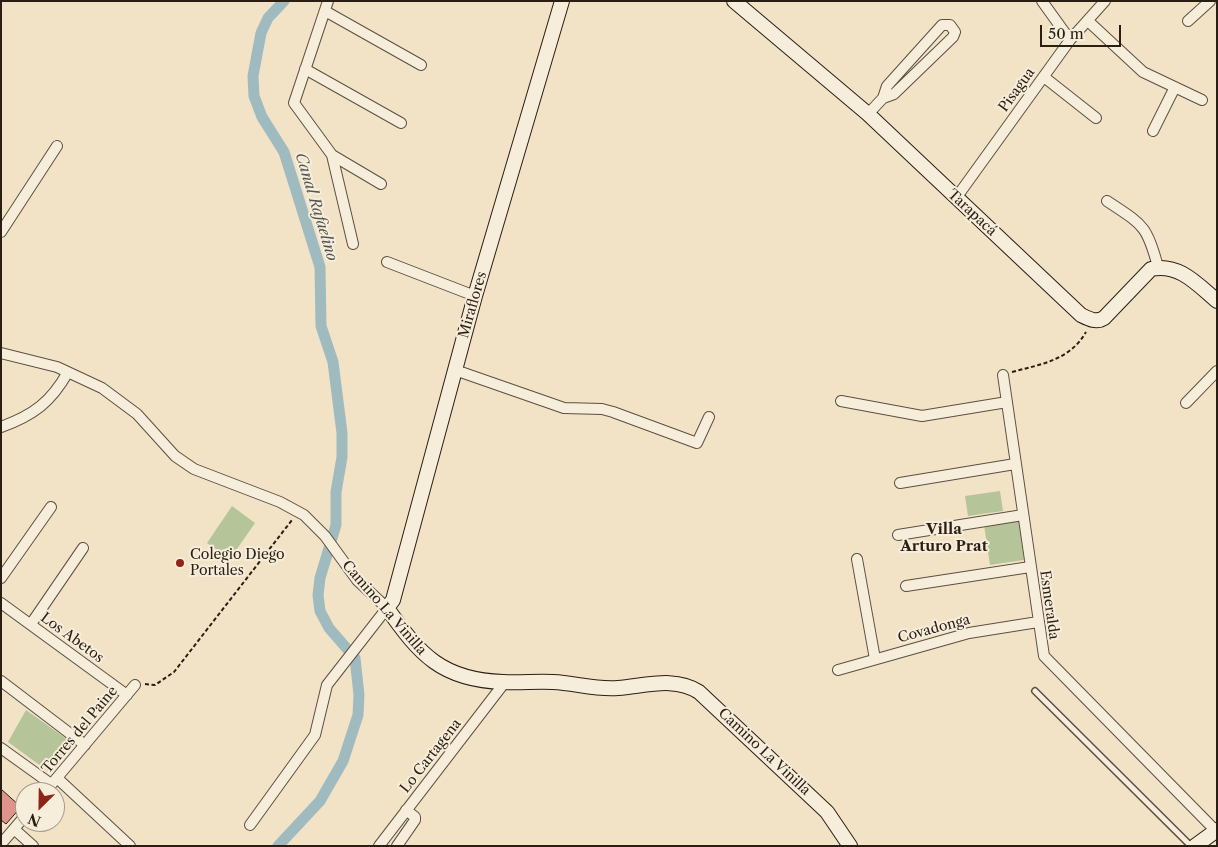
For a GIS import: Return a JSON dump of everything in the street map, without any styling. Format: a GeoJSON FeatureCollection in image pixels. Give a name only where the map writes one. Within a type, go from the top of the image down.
{"type":"FeatureCollection","features":[{"type":"Feature","properties":{"kind":"street","name":"Miraflores"},"geometry":{"type":"LineString","coordinates":[[387,608],[393,600],[475,296],[562,1]]}},
{"type":"Feature","properties":{"kind":"street","name":"Tarapacá"},"geometry":{"type":"LineString","coordinates":[[734,1],[868,114],[1081,315],[1091,320]]}},
{"type":"Feature","properties":{"kind":"street"},"geometry":{"type":"LineString","coordinates":[[1042,1],[1070,40]]}},
{"type":"Feature","properties":{"kind":"street","name":"Pisagua"},"geometry":{"type":"LineString","coordinates":[[956,198],[1070,40],[1105,1]]}},
{"type":"Feature","properties":{"kind":"street"},"geometry":{"type":"LineString","coordinates":[[1188,21],[1210,1]]}},
{"type":"Feature","properties":{"kind":"street"},"geometry":{"type":"LineString","coordinates":[[381,184],[332,154],[294,103],[327,6],[421,65]]}},
{"type":"Feature","properties":{"kind":"street"},"geometry":{"type":"LineString","coordinates":[[1088,21],[1143,72],[1202,100]]}},
{"type":"Feature","properties":{"kind":"street"},"geometry":{"type":"LineString","coordinates":[[868,114],[883,98],[887,86],[935,32],[942,26],[950,25],[954,29],[953,36],[894,94],[883,98]]}},
{"type":"Feature","properties":{"kind":"street"},"geometry":{"type":"LineString","coordinates":[[305,69],[401,123]]}},
{"type":"Feature","properties":{"kind":"street"},"geometry":{"type":"LineString","coordinates":[[1044,77],[1096,118]]}},
{"type":"Feature","properties":{"kind":"street"},"geometry":{"type":"LineString","coordinates":[[1153,131],[1175,88]]}},
{"type":"Feature","properties":{"kind":"street"},"geometry":{"type":"LineString","coordinates":[[1,232],[56,146]]}},
{"type":"Feature","properties":{"kind":"street"},"geometry":{"type":"LineString","coordinates":[[332,154],[353,244]]}},
{"type":"Feature","properties":{"kind":"street"},"geometry":{"type":"LineString","coordinates":[[1108,201],[1141,224],[1147,233],[1158,268]]}},
{"type":"Feature","properties":{"kind":"street"},"geometry":{"type":"LineString","coordinates":[[387,262],[475,296]]}},
{"type":"Feature","properties":{"kind":"street"},"geometry":{"type":"LineString","coordinates":[[1091,320],[1099,321],[1104,318],[1151,269],[1175,269],[1217,301]]}},
{"type":"Feature","properties":{"kind":"street","name":"Camino La Vinilla"},"geometry":{"type":"LineString","coordinates":[[1,353],[68,372],[102,388],[149,425],[183,463],[280,502],[299,512],[326,538],[357,580],[387,608],[418,650],[435,663],[467,677],[505,682],[554,682],[608,688],[671,683],[689,686],[699,692],[827,812],[850,846]]}},
{"type":"Feature","properties":{"kind":"street"},"geometry":{"type":"LineString","coordinates":[[455,370],[564,408],[602,409],[613,412],[697,443],[709,417]]}},
{"type":"Feature","properties":{"kind":"street"},"geometry":{"type":"LineString","coordinates":[[1,427],[38,410],[59,388],[68,372]]}},
{"type":"Feature","properties":{"kind":"street"},"geometry":{"type":"LineString","coordinates":[[1186,403],[1217,372]]}},
{"type":"Feature","properties":{"kind":"street","name":"Esmeralda"},"geometry":{"type":"LineString","coordinates":[[1003,374],[1044,656],[1216,830]]}},
{"type":"Feature","properties":{"kind":"street"},"geometry":{"type":"LineString","coordinates":[[841,401],[922,416],[1007,402]]}},
{"type":"Feature","properties":{"kind":"street"},"geometry":{"type":"LineString","coordinates":[[900,483],[1015,464]]}},
{"type":"Feature","properties":{"kind":"street"},"geometry":{"type":"LineString","coordinates":[[1,578],[50,507]]}},
{"type":"Feature","properties":{"kind":"street"},"geometry":{"type":"LineString","coordinates":[[898,535],[1023,515]]}},
{"type":"Feature","properties":{"kind":"street"},"geometry":{"type":"LineString","coordinates":[[31,624],[82,548]]}},
{"type":"Feature","properties":{"kind":"street"},"geometry":{"type":"LineString","coordinates":[[857,559],[875,659]]}},
{"type":"Feature","properties":{"kind":"street"},"geometry":{"type":"LineString","coordinates":[[906,586],[1030,567]]}},
{"type":"Feature","properties":{"kind":"street","name":"Los Abetos"},"geometry":{"type":"LineString","coordinates":[[1,603],[127,695]]}},
{"type":"Feature","properties":{"kind":"street"},"geometry":{"type":"LineString","coordinates":[[250,825],[315,736],[327,685],[387,608]]}},
{"type":"Feature","properties":{"kind":"street","name":"Covadonga"},"geometry":{"type":"LineString","coordinates":[[838,670],[969,632],[1038,622]]}},
{"type":"Feature","properties":{"kind":"street"},"geometry":{"type":"LineString","coordinates":[[1,681],[85,745]]}},
{"type":"Feature","properties":{"kind":"street","name":"Lo Cartagena"},"geometry":{"type":"LineString","coordinates":[[379,846],[505,682]]}},
{"type":"Feature","properties":{"kind":"street","name":"Torres del Paine"},"geometry":{"type":"LineString","coordinates":[[54,782],[136,685]]}},
{"type":"Feature","properties":{"kind":"street"},"geometry":{"type":"LineString","coordinates":[[1,748],[47,782]]}},
{"type":"Feature","properties":{"kind":"street"},"geometry":{"type":"LineString","coordinates":[[65,796],[130,846]]}},
{"type":"Feature","properties":{"kind":"street"},"geometry":{"type":"LineString","coordinates":[[397,846],[416,820],[415,816],[406,810]]}},
{"type":"Feature","properties":{"kind":"street"},"geometry":{"type":"LineString","coordinates":[[1,844],[14,829],[33,846]]}},
{"type":"Feature","properties":{"kind":"street"},"geometry":{"type":"LineString","coordinates":[[1193,846],[1216,830]]}},
{"type":"Feature","properties":{"kind":"lane"},"geometry":{"type":"LineString","coordinates":[[1035,691],[1193,846]]}},
{"type":"Feature","properties":{"kind":"path"},"geometry":{"type":"LineString","coordinates":[[1003,374],[1058,360],[1081,342],[1091,320]]}},
{"type":"Feature","properties":{"kind":"path"},"geometry":{"type":"LineString","coordinates":[[136,685],[155,685],[174,672],[299,512]]}},
{"type":"Feature","properties":{"kind":"green space"},"geometry":{"type":"Polygon","coordinates":[[[1000,491],[1003,511],[968,516],[965,496],[1000,491]]]}},
{"type":"Feature","properties":{"kind":"green space"},"geometry":{"type":"Polygon","coordinates":[[[232,506],[255,523],[230,559],[207,543],[232,506]]]}},
{"type":"Feature","properties":{"kind":"green space"},"geometry":{"type":"Polygon","coordinates":[[[1019,520],[1024,560],[990,565],[984,525],[1019,520]]]}},
{"type":"Feature","properties":{"kind":"green space"},"geometry":{"type":"Polygon","coordinates":[[[26,710],[74,744],[49,772],[8,742],[26,710]]]}},
{"type":"Feature","properties":{"kind":"building"},"geometry":{"type":"Polygon","coordinates":[[[1,789],[15,802],[15,814],[6,824],[1,820],[1,789]]]}},
{"type":"Feature","properties":{"kind":"waterway","name":"Canal Rafaelino"},"geometry":{"type":"LineString","coordinates":[[278,846],[320,801],[343,761],[358,715],[359,695],[355,658],[329,628],[320,611],[318,595],[320,578],[336,525],[336,492],[342,457],[342,433],[333,362],[321,326],[320,267],[284,152],[262,117],[254,96],[253,76],[261,33],[268,18],[284,1]]}},
{"type":"Feature","properties":{"kind":"place","name":"Colegio Diego Portales"},"geometry":{"type":"Point","coordinates":[180,563]}},
{"type":"Feature","properties":{"kind":"district","name":"Villa Arturo Prat"},"geometry":{"type":"Point","coordinates":[944,538]}}]}
